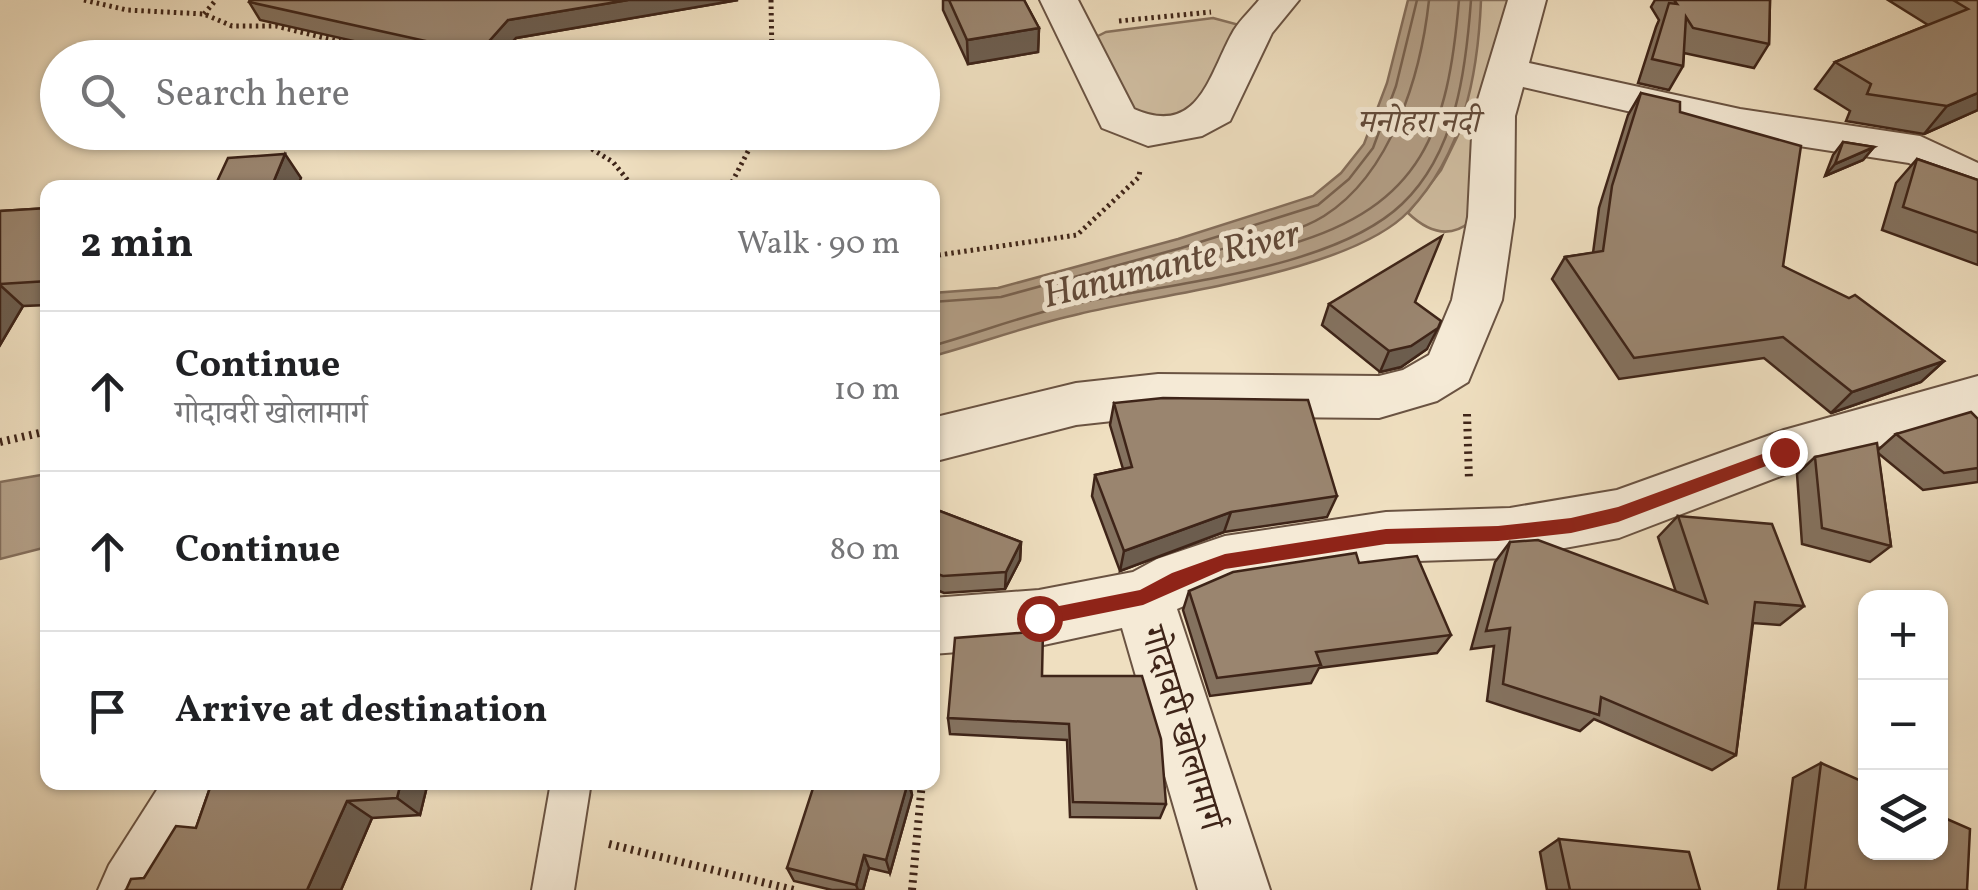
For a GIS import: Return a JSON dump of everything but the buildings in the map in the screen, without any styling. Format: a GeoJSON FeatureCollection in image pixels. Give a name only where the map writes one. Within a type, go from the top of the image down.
{"type":"FeatureCollection","features":[{"type":"Feature","properties":{"kind":"street"},"geometry":{"type":"LineString","coordinates":[[940,438],[1076,404],[1158,395],[1379,397],[1418,386],[1450,368],[1476,300],[1491,217],[1494,116],[1527,0]]}},
{"type":"Feature","properties":{"kind":"street"},"geometry":{"type":"LineString","coordinates":[[1066,14],[1117,118],[1148,132],[1187,126],[1214,112],[1254,30],[1272,9]]}},
{"type":"Feature","properties":{"kind":"street"},"geometry":{"type":"LineString","coordinates":[[1504,70],[1740,123],[1920,150],[1978,182]]}},
{"type":"Feature","properties":{"kind":"street"},"geometry":{"type":"LineString","coordinates":[[1143,597],[1178,578],[1225,562],[1386,537],[1498,534],[1571,525],[1618,514],[1784,452],[1968,411]]}},
{"type":"Feature","properties":{"kind":"street","name":"गोदावरी खोलामार्ग"},"geometry":{"type":"LineString","coordinates":[[940,625],[1039,618],[1143,597],[1234,890]]}},
{"type":"Feature","properties":{"kind":"street"},"geometry":{"type":"LineString","coordinates":[[134,890],[197,790]]}},
{"type":"Feature","properties":{"kind":"lane"},"geometry":{"type":"LineString","coordinates":[[553,890],[570,790]]}},
{"type":"Feature","properties":{"kind":"path"},"geometry":{"type":"LineString","coordinates":[[84,0],[127,10],[204,14],[232,26],[292,29],[336,40]]}},
{"type":"Feature","properties":{"kind":"path"},"geometry":{"type":"LineString","coordinates":[[204,14],[216,0]]}},
{"type":"Feature","properties":{"kind":"path"},"geometry":{"type":"LineString","coordinates":[[770,0],[771,40]]}},
{"type":"Feature","properties":{"kind":"path"},"geometry":{"type":"LineString","coordinates":[[1066,14],[1272,9]]}},
{"type":"Feature","properties":{"kind":"path"},"geometry":{"type":"LineString","coordinates":[[940,255],[1077,236],[1139,176],[1148,132]]}},
{"type":"Feature","properties":{"kind":"path"},"geometry":{"type":"LineString","coordinates":[[593,150],[613,162],[628,180]]}},
{"type":"Feature","properties":{"kind":"path"},"geometry":{"type":"LineString","coordinates":[[733,180],[749,150]]}},
{"type":"Feature","properties":{"kind":"path"},"geometry":{"type":"LineString","coordinates":[[1450,368],[1466,391],[1469,485],[1498,534]]}},
{"type":"Feature","properties":{"kind":"path"},"geometry":{"type":"LineString","coordinates":[[0,442],[40,434]]}},
{"type":"Feature","properties":{"kind":"path"},"geometry":{"type":"LineString","coordinates":[[912,890],[921,790]]}},
{"type":"Feature","properties":{"kind":"path"},"geometry":{"type":"LineString","coordinates":[[563,836],[643,851],[794,890]]}},
{"type":"Feature","properties":{"kind":"shaded area"},"geometry":{"type":"Polygon","coordinates":[[[1481,0],[1514,0],[1470,222],[1454,231],[1438,231],[1408,213],[1441,170],[1463,125],[1481,0]]]}},
{"type":"Feature","properties":{"kind":"shaded area"},"geometry":{"type":"Polygon","coordinates":[[[1213,18],[1243,26],[1202,99],[1188,111],[1171,117],[1151,116],[1128,106],[1094,38],[1106,32],[1213,18]]]}},
{"type":"Feature","properties":{"kind":"water","name":"मनोहरा नदी"},"geometry":{"type":"Polygon","coordinates":[[[1408,0],[1481,0],[1471,85],[1455,139],[1427,189],[1409,211],[1382,232],[1345,250],[1254,278],[1060,318],[940,354],[940,292],[998,288],[1178,239],[1313,196],[1341,173],[1364,144],[1387,83],[1408,0]]]}},
{"type":"Feature","properties":{"kind":"water"},"geometry":{"type":"Polygon","coordinates":[[[40,475],[40,549],[0,559],[0,482],[40,475]]]}},
{"type":"Feature","properties":{"kind":"route"},"geometry":{"type":"LineString","coordinates":[[1039,618],[1143,597],[1178,578],[1225,562],[1386,537],[1498,534],[1571,525],[1618,514],[1784,452]]}},
{"type":"Feature","properties":{"kind":"water label","name":"Hanumante River"},"geometry":{"type":"Point","coordinates":[1171,263]}}]}
